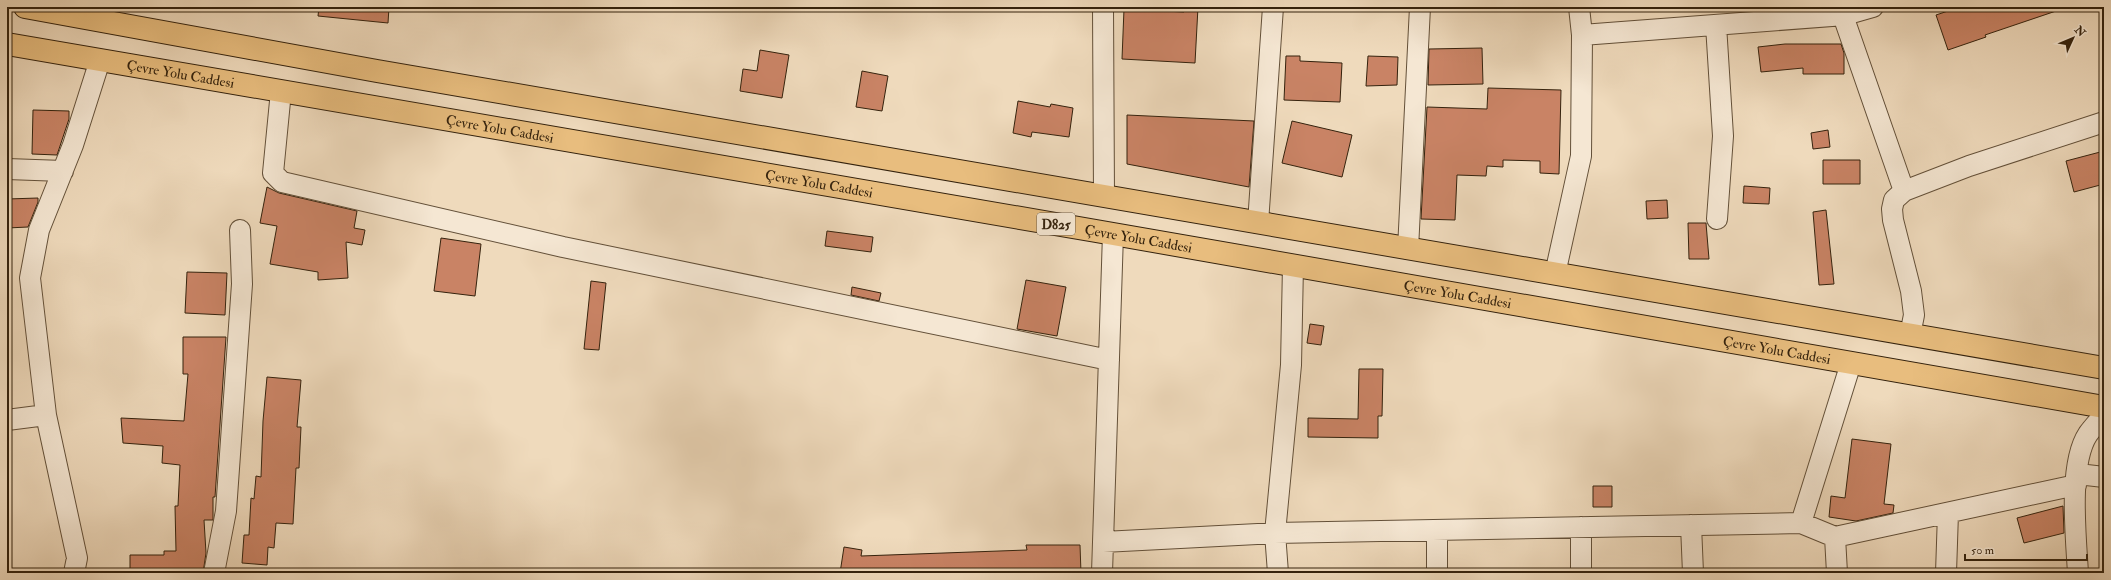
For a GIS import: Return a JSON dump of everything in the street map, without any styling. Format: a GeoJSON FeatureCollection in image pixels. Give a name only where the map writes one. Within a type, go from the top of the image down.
{"type":"FeatureCollection","features":[{"type":"Feature","properties":{"kind":"highway"},"geometry":{"type":"LineString","coordinates":[[25,7],[384,73],[2104,368]]}},
{"type":"Feature","properties":{"kind":"highway","name":"Çevre Yolu Caddesi"},"geometry":{"type":"LineString","coordinates":[[7,44],[1293,265],[2104,407]]}},
{"type":"Feature","properties":{"kind":"street"},"geometry":{"type":"LineString","coordinates":[[1103,7],[1104,196]]}},
{"type":"Feature","properties":{"kind":"street"},"geometry":{"type":"LineString","coordinates":[[1258,223],[1273,7]]}},
{"type":"Feature","properties":{"kind":"street"},"geometry":{"type":"LineString","coordinates":[[1408,249],[1420,7]]}},
{"type":"Feature","properties":{"kind":"street"},"geometry":{"type":"LineString","coordinates":[[1555,274],[1581,156],[1582,35],[1579,7]]}},
{"type":"Feature","properties":{"kind":"street"},"geometry":{"type":"LineString","coordinates":[[1582,35],[1716,25],[1873,7]]}},
{"type":"Feature","properties":{"kind":"street"},"geometry":{"type":"LineString","coordinates":[[1842,11],[1904,191]]}},
{"type":"Feature","properties":{"kind":"street"},"geometry":{"type":"LineString","coordinates":[[1716,25],[1723,136],[1717,219]]}},
{"type":"Feature","properties":{"kind":"street"},"geometry":{"type":"LineString","coordinates":[[74,573],[77,558],[46,415],[30,278],[39,230],[73,145],[100,60]]}},
{"type":"Feature","properties":{"kind":"street"},"geometry":{"type":"LineString","coordinates":[[281,91],[273,173],[282,182],[563,247],[1109,360]]}},
{"type":"Feature","properties":{"kind":"street"},"geometry":{"type":"LineString","coordinates":[[1910,335],[1914,315],[1911,291],[1892,220],[1894,200],[1904,191],[1969,166],[2104,122]]}},
{"type":"Feature","properties":{"kind":"street"},"geometry":{"type":"LineString","coordinates":[[7,170],[63,171]]}},
{"type":"Feature","properties":{"kind":"street"},"geometry":{"type":"LineString","coordinates":[[214,573],[226,511],[242,284],[240,230]]}},
{"type":"Feature","properties":{"kind":"street"},"geometry":{"type":"LineString","coordinates":[[1102,573],[1113,234]]}},
{"type":"Feature","properties":{"kind":"street"},"geometry":{"type":"LineString","coordinates":[[1278,573],[1275,533],[1292,365],[1293,265]]}},
{"type":"Feature","properties":{"kind":"street"},"geometry":{"type":"LineString","coordinates":[[1800,523],[1851,363]]}},
{"type":"Feature","properties":{"kind":"street"},"geometry":{"type":"LineString","coordinates":[[7,420],[46,415]]}},
{"type":"Feature","properties":{"kind":"street"},"geometry":{"type":"LineString","coordinates":[[2078,573],[2074,503],[2080,457],[2087,435],[2104,415]]}},
{"type":"Feature","properties":{"kind":"street"},"geometry":{"type":"LineString","coordinates":[[1103,542],[1275,533],[1800,523],[1835,537],[1948,513],[2077,480],[2104,477]]}},
{"type":"Feature","properties":{"kind":"street"},"geometry":{"type":"LineString","coordinates":[[1946,573],[1948,513]]}},
{"type":"Feature","properties":{"kind":"street"},"geometry":{"type":"LineString","coordinates":[[1690,525],[1693,573]]}},
{"type":"Feature","properties":{"kind":"street"},"geometry":{"type":"LineString","coordinates":[[1581,527],[1581,573]]}},
{"type":"Feature","properties":{"kind":"street"},"geometry":{"type":"LineString","coordinates":[[1437,530],[1437,573]]}},
{"type":"Feature","properties":{"kind":"street"},"geometry":{"type":"LineString","coordinates":[[1835,537],[1837,573]]}},
{"type":"Feature","properties":{"kind":"building"},"geometry":{"type":"Polygon","coordinates":[[[319,7],[389,7],[388,23],[318,16],[319,7]]]}},
{"type":"Feature","properties":{"kind":"building"},"geometry":{"type":"Polygon","coordinates":[[[1184,7],[1198,7],[1195,63],[1122,59],[1124,9],[1184,12],[1184,7]]]}},
{"type":"Feature","properties":{"kind":"building"},"geometry":{"type":"Polygon","coordinates":[[[1960,7],[2061,7],[2062,9],[1985,35],[1986,37],[1948,50],[1936,15],[1960,7]]]}},
{"type":"Feature","properties":{"kind":"building"},"geometry":{"type":"Polygon","coordinates":[[[1785,44],[1841,44],[1844,53],[1844,74],[1803,74],[1803,68],[1761,72],[1758,47],[1785,44]]]}},
{"type":"Feature","properties":{"kind":"building"},"geometry":{"type":"Polygon","coordinates":[[[1482,48],[1483,84],[1428,85],[1429,49],[1482,48]]]}},
{"type":"Feature","properties":{"kind":"building"},"geometry":{"type":"Polygon","coordinates":[[[760,50],[789,55],[782,98],[740,91],[743,69],[757,71],[760,50]]]}},
{"type":"Feature","properties":{"kind":"building"},"geometry":{"type":"Polygon","coordinates":[[[1286,56],[1300,56],[1300,61],[1342,63],[1340,102],[1284,100],[1286,56]]]}},
{"type":"Feature","properties":{"kind":"building"},"geometry":{"type":"Polygon","coordinates":[[[1368,56],[1398,57],[1397,85],[1366,86],[1368,56]]]}},
{"type":"Feature","properties":{"kind":"building"},"geometry":{"type":"Polygon","coordinates":[[[862,71],[888,76],[882,111],[856,107],[862,71]]]}},
{"type":"Feature","properties":{"kind":"building"},"geometry":{"type":"Polygon","coordinates":[[[1488,88],[1561,90],[1559,174],[1540,173],[1540,161],[1503,160],[1503,167],[1487,166],[1486,176],[1457,175],[1455,220],[1421,219],[1427,107],[1487,109],[1488,88]]]}},
{"type":"Feature","properties":{"kind":"building"},"geometry":{"type":"Polygon","coordinates":[[[1018,101],[1050,107],[1051,104],[1073,108],[1069,137],[1032,132],[1031,137],[1013,133],[1018,101]]]}},
{"type":"Feature","properties":{"kind":"building"},"geometry":{"type":"Polygon","coordinates":[[[33,110],[69,111],[69,119],[57,155],[32,154],[33,110]]]}},
{"type":"Feature","properties":{"kind":"building"},"geometry":{"type":"Polygon","coordinates":[[[1127,115],[1254,121],[1249,187],[1127,164],[1127,115]]]}},
{"type":"Feature","properties":{"kind":"building"},"geometry":{"type":"Polygon","coordinates":[[[1292,121],[1352,135],[1342,177],[1282,163],[1292,121]]]}},
{"type":"Feature","properties":{"kind":"building"},"geometry":{"type":"Polygon","coordinates":[[[1828,130],[1830,147],[1813,149],[1811,133],[1828,130]]]}},
{"type":"Feature","properties":{"kind":"building"},"geometry":{"type":"Polygon","coordinates":[[[2104,151],[2104,184],[2074,192],[2066,161],[2104,151]]]}},
{"type":"Feature","properties":{"kind":"building"},"geometry":{"type":"Polygon","coordinates":[[[1823,160],[1860,160],[1860,184],[1823,184],[1823,160]]]}},
{"type":"Feature","properties":{"kind":"building"},"geometry":{"type":"Polygon","coordinates":[[[1744,186],[1770,188],[1769,204],[1743,203],[1744,186]]]}},
{"type":"Feature","properties":{"kind":"building"},"geometry":{"type":"Polygon","coordinates":[[[267,187],[279,193],[357,211],[354,228],[365,230],[362,245],[346,242],[348,278],[318,280],[318,272],[270,264],[277,226],[260,223],[267,187]]]}},
{"type":"Feature","properties":{"kind":"building"},"geometry":{"type":"Polygon","coordinates":[[[38,198],[38,202],[28,227],[7,228],[7,199],[38,198]]]}},
{"type":"Feature","properties":{"kind":"building"},"geometry":{"type":"Polygon","coordinates":[[[1667,200],[1668,218],[1647,219],[1646,201],[1667,200]]]}},
{"type":"Feature","properties":{"kind":"building"},"geometry":{"type":"Polygon","coordinates":[[[1826,210],[1834,284],[1819,285],[1813,212],[1826,210]]]}},
{"type":"Feature","properties":{"kind":"building"},"geometry":{"type":"Polygon","coordinates":[[[1688,223],[1706,223],[1709,259],[1689,259],[1688,223]]]}},
{"type":"Feature","properties":{"kind":"building"},"geometry":{"type":"Polygon","coordinates":[[[827,231],[873,237],[871,252],[825,246],[827,231]]]}},
{"type":"Feature","properties":{"kind":"building"},"geometry":{"type":"Polygon","coordinates":[[[441,238],[481,244],[475,296],[434,291],[441,238]]]}},
{"type":"Feature","properties":{"kind":"building"},"geometry":{"type":"Polygon","coordinates":[[[187,272],[227,273],[225,315],[185,313],[187,272]]]}},
{"type":"Feature","properties":{"kind":"building"},"geometry":{"type":"Polygon","coordinates":[[[1026,280],[1066,287],[1057,336],[1017,329],[1026,280]]]}},
{"type":"Feature","properties":{"kind":"building"},"geometry":{"type":"Polygon","coordinates":[[[591,281],[606,283],[599,350],[584,349],[591,281]]]}},
{"type":"Feature","properties":{"kind":"building"},"geometry":{"type":"Polygon","coordinates":[[[852,287],[881,293],[879,301],[851,295],[852,287]]]}},
{"type":"Feature","properties":{"kind":"building"},"geometry":{"type":"Polygon","coordinates":[[[1310,324],[1324,326],[1321,345],[1307,343],[1310,324]]]}},
{"type":"Feature","properties":{"kind":"building"},"geometry":{"type":"Polygon","coordinates":[[[183,337],[226,337],[215,497],[213,497],[213,520],[204,520],[206,553],[203,573],[130,573],[130,555],[164,555],[164,551],[176,551],[175,506],[178,506],[180,465],[162,463],[163,446],[123,443],[121,418],[184,421],[188,374],[183,374],[183,337]]]}},
{"type":"Feature","properties":{"kind":"building"},"geometry":{"type":"Polygon","coordinates":[[[1359,369],[1383,369],[1382,416],[1378,416],[1378,438],[1308,437],[1308,418],[1358,419],[1359,369]]]}},
{"type":"Feature","properties":{"kind":"building"},"geometry":{"type":"Polygon","coordinates":[[[267,377],[301,380],[297,427],[301,427],[299,468],[296,468],[293,524],[276,523],[274,548],[268,547],[267,565],[242,563],[244,535],[249,535],[251,498],[254,499],[256,476],[261,477],[263,421],[267,377]]]}},
{"type":"Feature","properties":{"kind":"building"},"geometry":{"type":"Polygon","coordinates":[[[1852,439],[1891,444],[1884,504],[1894,505],[1893,513],[1856,521],[1829,517],[1831,496],[1845,498],[1852,439]]]}},
{"type":"Feature","properties":{"kind":"building"},"geometry":{"type":"Polygon","coordinates":[[[1593,486],[1612,486],[1612,507],[1593,507],[1593,486]]]}},
{"type":"Feature","properties":{"kind":"building"},"geometry":{"type":"Polygon","coordinates":[[[2063,506],[2064,533],[2024,543],[2017,518],[2063,506]]]}},
{"type":"Feature","properties":{"kind":"building"},"geometry":{"type":"Polygon","coordinates":[[[1026,545],[1080,545],[1081,573],[840,573],[844,547],[862,550],[861,556],[1027,550],[1026,545]]]}}]}
